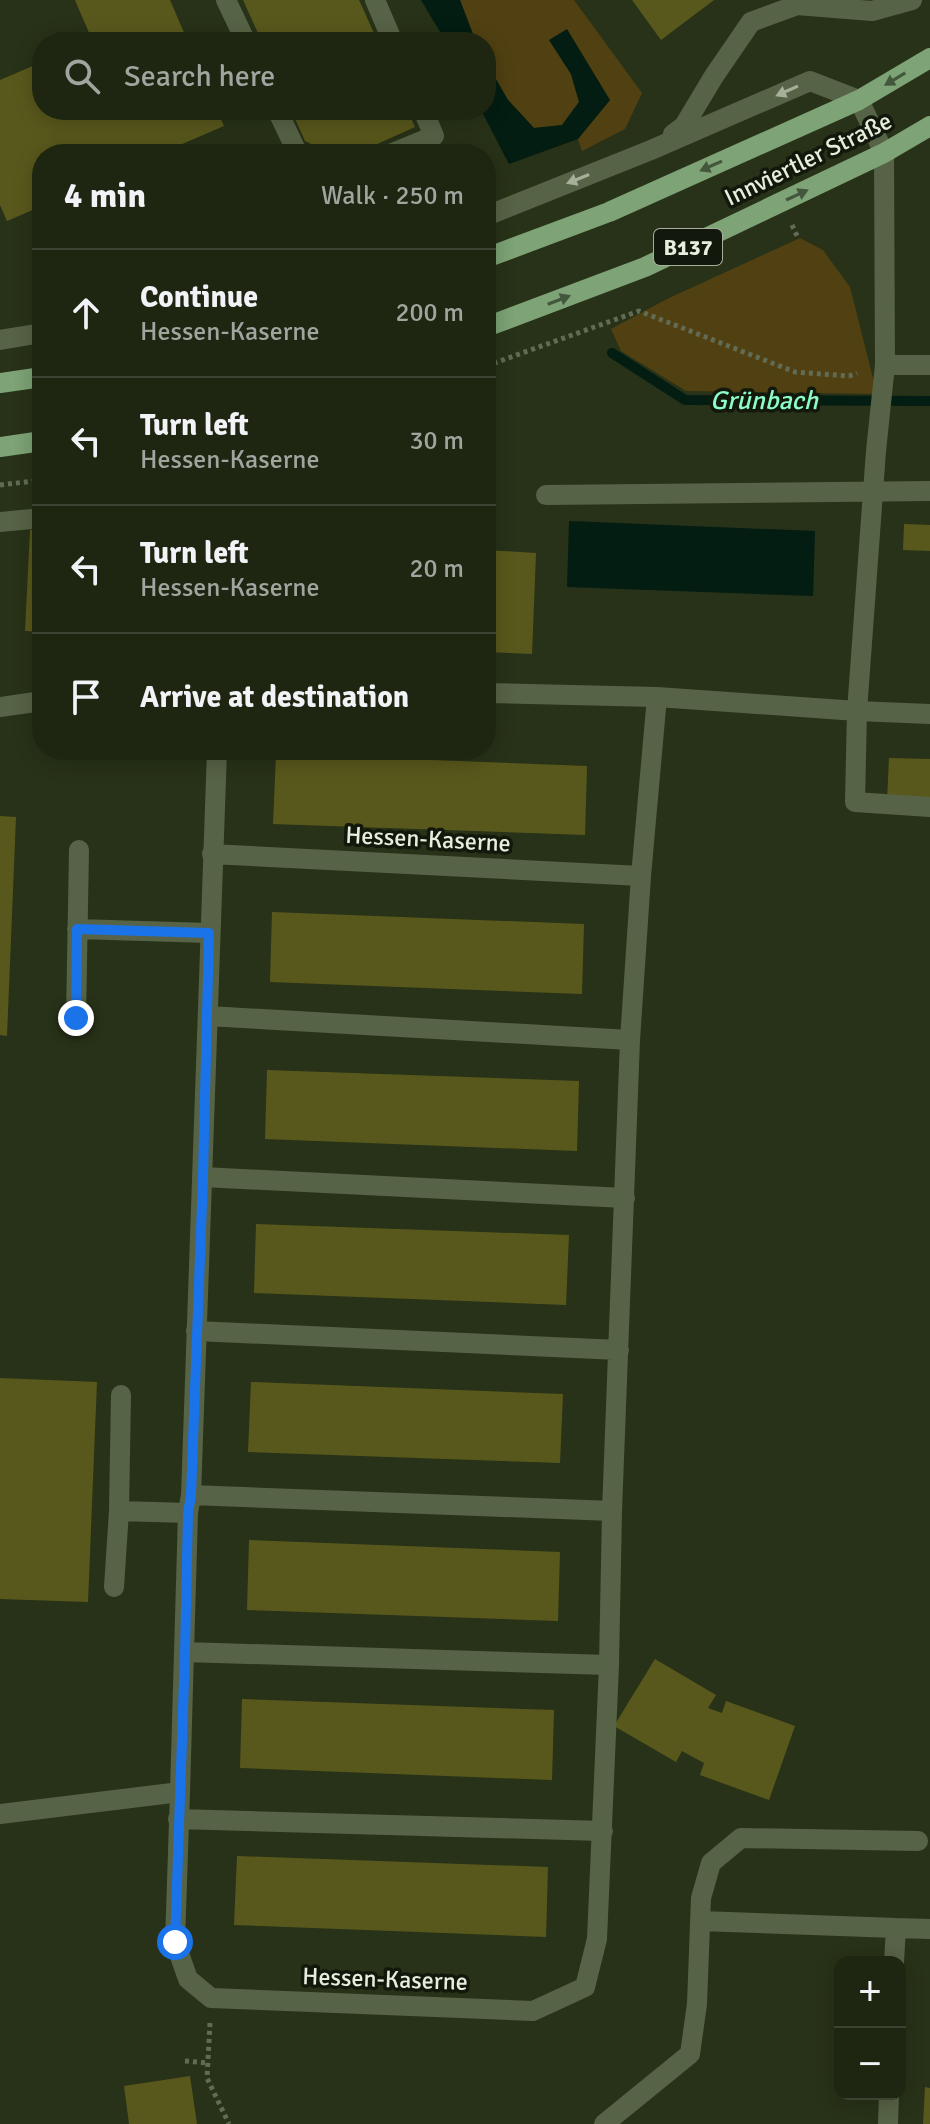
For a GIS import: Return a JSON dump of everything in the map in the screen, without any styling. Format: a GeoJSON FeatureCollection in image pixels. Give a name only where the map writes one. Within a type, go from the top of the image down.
{"type":"FeatureCollection","features":[{"type":"Feature","properties":{"kind":"main road","name":"Innviertler Straße"},"geometry":{"type":"LineString","coordinates":[[496,254],[609,212],[859,100],[930,58]]}},
{"type":"Feature","properties":{"kind":"main road","name":"Innviertler Straße"},"geometry":{"type":"LineString","coordinates":[[496,323],[645,267],[884,153],[930,126]]}},
{"type":"Feature","properties":{"kind":"main road"},"geometry":{"type":"LineString","coordinates":[[0,383],[32,378]]}},
{"type":"Feature","properties":{"kind":"main road"},"geometry":{"type":"LineString","coordinates":[[0,447],[32,442]]}},
{"type":"Feature","properties":{"kind":"street"},"geometry":{"type":"LineString","coordinates":[[226,0],[241,32]]}},
{"type":"Feature","properties":{"kind":"street"},"geometry":{"type":"LineString","coordinates":[[375,0],[389,32]]}},
{"type":"Feature","properties":{"kind":"street"},"geometry":{"type":"LineString","coordinates":[[651,150],[684,126],[751,22],[797,5],[872,11],[912,0]]}},
{"type":"Feature","properties":{"kind":"street"},"geometry":{"type":"LineString","coordinates":[[496,212],[651,150],[810,81],[859,100],[884,153],[885,365],[857,711],[855,802],[930,807]]}},
{"type":"Feature","properties":{"kind":"street"},"geometry":{"type":"LineString","coordinates":[[282,120],[293,144]]}},
{"type":"Feature","properties":{"kind":"street"},"geometry":{"type":"LineString","coordinates":[[414,144],[434,136],[427,120]]}},
{"type":"Feature","properties":{"kind":"street"},"geometry":{"type":"LineString","coordinates":[[0,340],[32,335]]}},
{"type":"Feature","properties":{"kind":"street"},"geometry":{"type":"LineString","coordinates":[[885,365],[930,365]]}},
{"type":"Feature","properties":{"kind":"street"},"geometry":{"type":"LineString","coordinates":[[546,495],[930,491]]}},
{"type":"Feature","properties":{"kind":"street"},"geometry":{"type":"LineString","coordinates":[[0,522],[32,519]]}},
{"type":"Feature","properties":{"kind":"street"},"geometry":{"type":"LineString","coordinates":[[496,693],[657,697],[930,714]]}},
{"type":"Feature","properties":{"kind":"street","name":"Hessen-Kaserne"},"geometry":{"type":"LineString","coordinates":[[211,1998],[533,2011],[585,1987],[597,1939],[630,1040],[657,697]]}},
{"type":"Feature","properties":{"kind":"street"},"geometry":{"type":"LineString","coordinates":[[0,707],[32,702]]}},
{"type":"Feature","properties":{"kind":"street"},"geometry":{"type":"LineString","coordinates":[[211,1998],[188,1979],[175,1942],[217,760]]}},
{"type":"Feature","properties":{"kind":"street"},"geometry":{"type":"LineString","coordinates":[[76,1018],[79,850]]}},
{"type":"Feature","properties":{"kind":"street","name":"Hessen-Kaserne"},"geometry":{"type":"LineString","coordinates":[[212,854],[641,876]]}},
{"type":"Feature","properties":{"kind":"street"},"geometry":{"type":"LineString","coordinates":[[77,929],[209,933]]}},
{"type":"Feature","properties":{"kind":"street"},"geometry":{"type":"LineString","coordinates":[[208,1016],[630,1040]]}},
{"type":"Feature","properties":{"kind":"street"},"geometry":{"type":"LineString","coordinates":[[203,1177],[625,1198]]}},
{"type":"Feature","properties":{"kind":"street"},"geometry":{"type":"LineString","coordinates":[[196,1331],[619,1350]]}},
{"type":"Feature","properties":{"kind":"street"},"geometry":{"type":"LineString","coordinates":[[114,1587],[121,1395]]}},
{"type":"Feature","properties":{"kind":"street"},"geometry":{"type":"LineString","coordinates":[[119,1511],[189,1504],[612,1511]]}},
{"type":"Feature","properties":{"kind":"street"},"geometry":{"type":"LineString","coordinates":[[185,1652],[609,1665]]}},
{"type":"Feature","properties":{"kind":"street"},"geometry":{"type":"LineString","coordinates":[[0,1814],[180,1792]]}},
{"type":"Feature","properties":{"kind":"street"},"geometry":{"type":"LineString","coordinates":[[178,1819],[603,1831]]}},
{"type":"Feature","properties":{"kind":"street"},"geometry":{"type":"LineString","coordinates":[[605,2124],[690,2054],[697,2004],[701,1898],[711,1863],[741,1838],[918,1841]]}},
{"type":"Feature","properties":{"kind":"street"},"geometry":{"type":"LineString","coordinates":[[700,1921],[930,1929]]}},
{"type":"Feature","properties":{"kind":"street"},"geometry":{"type":"LineString","coordinates":[[894,1956],[896,1928]]}},
{"type":"Feature","properties":{"kind":"street"},"geometry":{"type":"LineString","coordinates":[[888,2124],[889,2100]]}},
{"type":"Feature","properties":{"kind":"path"},"geometry":{"type":"LineString","coordinates":[[496,362],[639,311],[795,372],[849,376],[885,365]]}},
{"type":"Feature","properties":{"kind":"path"},"geometry":{"type":"LineString","coordinates":[[0,485],[32,481]]}},
{"type":"Feature","properties":{"kind":"path"},"geometry":{"type":"LineString","coordinates":[[211,1998],[207,2078],[229,2124]]}},
{"type":"Feature","properties":{"kind":"path"},"geometry":{"type":"LineString","coordinates":[[185,2061],[208,2063]]}},
{"type":"Feature","properties":{"kind":"shaded area"},"geometry":{"type":"Polygon","coordinates":[[[421,0],[460,0],[472,32],[440,32],[421,0]]]}},
{"type":"Feature","properties":{"kind":"shaded area"},"geometry":{"type":"Polygon","coordinates":[[[460,0],[574,0],[642,93],[625,129],[582,151],[578,139],[610,100],[549,40],[571,74],[579,102],[562,125],[534,128],[508,100],[496,79],[496,32],[472,32],[460,0]]]}},
{"type":"Feature","properties":{"kind":"shaded area"},"geometry":{"type":"Polygon","coordinates":[[[567,29],[610,100],[578,139],[509,164],[486,120],[496,120],[496,79],[508,100],[534,128],[562,125],[579,102],[571,74],[549,40],[567,29]]]}},
{"type":"Feature","properties":{"kind":"shaded area"},"geometry":{"type":"Polygon","coordinates":[[[800,238],[823,250],[850,287],[877,394],[686,391],[621,351],[611,329],[667,299],[800,238]]]}},
{"type":"Feature","properties":{"kind":"shaded area"},"geometry":{"type":"Polygon","coordinates":[[[569,521],[815,531],[813,596],[567,587],[569,521]]]}},
{"type":"Feature","properties":{"kind":"building"},"geometry":{"type":"Polygon","coordinates":[[[75,0],[170,0],[184,32],[89,32],[75,0]]]}},
{"type":"Feature","properties":{"kind":"building"},"geometry":{"type":"Polygon","coordinates":[[[243,0],[359,0],[373,32],[257,32],[243,0]]]}},
{"type":"Feature","properties":{"kind":"building"},"geometry":{"type":"Polygon","coordinates":[[[632,0],[714,0],[661,40],[632,0]]]}},
{"type":"Feature","properties":{"kind":"building"},"geometry":{"type":"Polygon","coordinates":[[[32,66],[32,120],[221,120],[224,126],[182,144],[32,144],[32,210],[7,221],[0,205],[0,80],[32,66]]]}},
{"type":"Feature","properties":{"kind":"building"},"geometry":{"type":"Polygon","coordinates":[[[296,120],[412,120],[415,127],[377,144],[311,144],[305,141],[296,120]]]}},
{"type":"Feature","properties":{"kind":"building"},"geometry":{"type":"Polygon","coordinates":[[[904,524],[930,525],[930,551],[903,550],[904,524]]]}},
{"type":"Feature","properties":{"kind":"building"},"geometry":{"type":"Polygon","coordinates":[[[30,530],[32,631],[25,631],[30,530]]]}},
{"type":"Feature","properties":{"kind":"building"},"geometry":{"type":"Polygon","coordinates":[[[496,551],[536,553],[532,654],[496,652],[496,551]]]}},
{"type":"Feature","properties":{"kind":"building"},"geometry":{"type":"Polygon","coordinates":[[[889,758],[930,759],[930,803],[887,801],[889,758]]]}},
{"type":"Feature","properties":{"kind":"building"},"geometry":{"type":"Polygon","coordinates":[[[276,760],[432,760],[587,766],[585,835],[273,824],[276,760]]]}},
{"type":"Feature","properties":{"kind":"building"},"geometry":{"type":"Polygon","coordinates":[[[0,816],[16,817],[7,1036],[0,1035],[0,816]]]}},
{"type":"Feature","properties":{"kind":"building"},"geometry":{"type":"Polygon","coordinates":[[[272,912],[584,924],[582,994],[270,982],[272,912]]]}},
{"type":"Feature","properties":{"kind":"building"},"geometry":{"type":"Polygon","coordinates":[[[267,1070],[579,1081],[577,1151],[265,1139],[267,1070]]]}},
{"type":"Feature","properties":{"kind":"building"},"geometry":{"type":"Polygon","coordinates":[[[256,1224],[569,1235],[566,1305],[254,1293],[256,1224]]]}},
{"type":"Feature","properties":{"kind":"building"},"geometry":{"type":"Polygon","coordinates":[[[0,1378],[97,1382],[88,1602],[0,1599],[0,1378]]]}},
{"type":"Feature","properties":{"kind":"building"},"geometry":{"type":"Polygon","coordinates":[[[251,1382],[563,1394],[560,1463],[248,1452],[251,1382]]]}},
{"type":"Feature","properties":{"kind":"building"},"geometry":{"type":"Polygon","coordinates":[[[249,1540],[560,1552],[558,1621],[247,1610],[249,1540]]]}},
{"type":"Feature","properties":{"kind":"building"},"geometry":{"type":"Polygon","coordinates":[[[655,1659],[716,1695],[708,1708],[722,1713],[726,1701],[795,1726],[769,1800],[700,1775],[704,1763],[682,1751],[676,1762],[614,1726],[655,1659]]]}},
{"type":"Feature","properties":{"kind":"building"},"geometry":{"type":"Polygon","coordinates":[[[242,1699],[554,1710],[552,1780],[240,1768],[242,1699]]]}},
{"type":"Feature","properties":{"kind":"building"},"geometry":{"type":"Polygon","coordinates":[[[237,1856],[548,1867],[546,1937],[234,1925],[237,1856]]]}},
{"type":"Feature","properties":{"kind":"building"},"geometry":{"type":"Polygon","coordinates":[[[190,2076],[197,2124],[129,2124],[124,2086],[190,2076]]]}},
{"type":"Feature","properties":{"kind":"building"},"geometry":{"type":"Polygon","coordinates":[[[925,2087],[930,2088],[930,2124],[923,2124],[925,2087]]]}},
{"type":"Feature","properties":{"kind":"waterway","name":"Grünbach"},"geometry":{"type":"LineString","coordinates":[[612,353],[685,400],[930,401]]}},
{"type":"Feature","properties":{"kind":"route"},"geometry":{"type":"LineString","coordinates":[[76,1018],[77,929],[209,933],[175,1942]]}}]}
